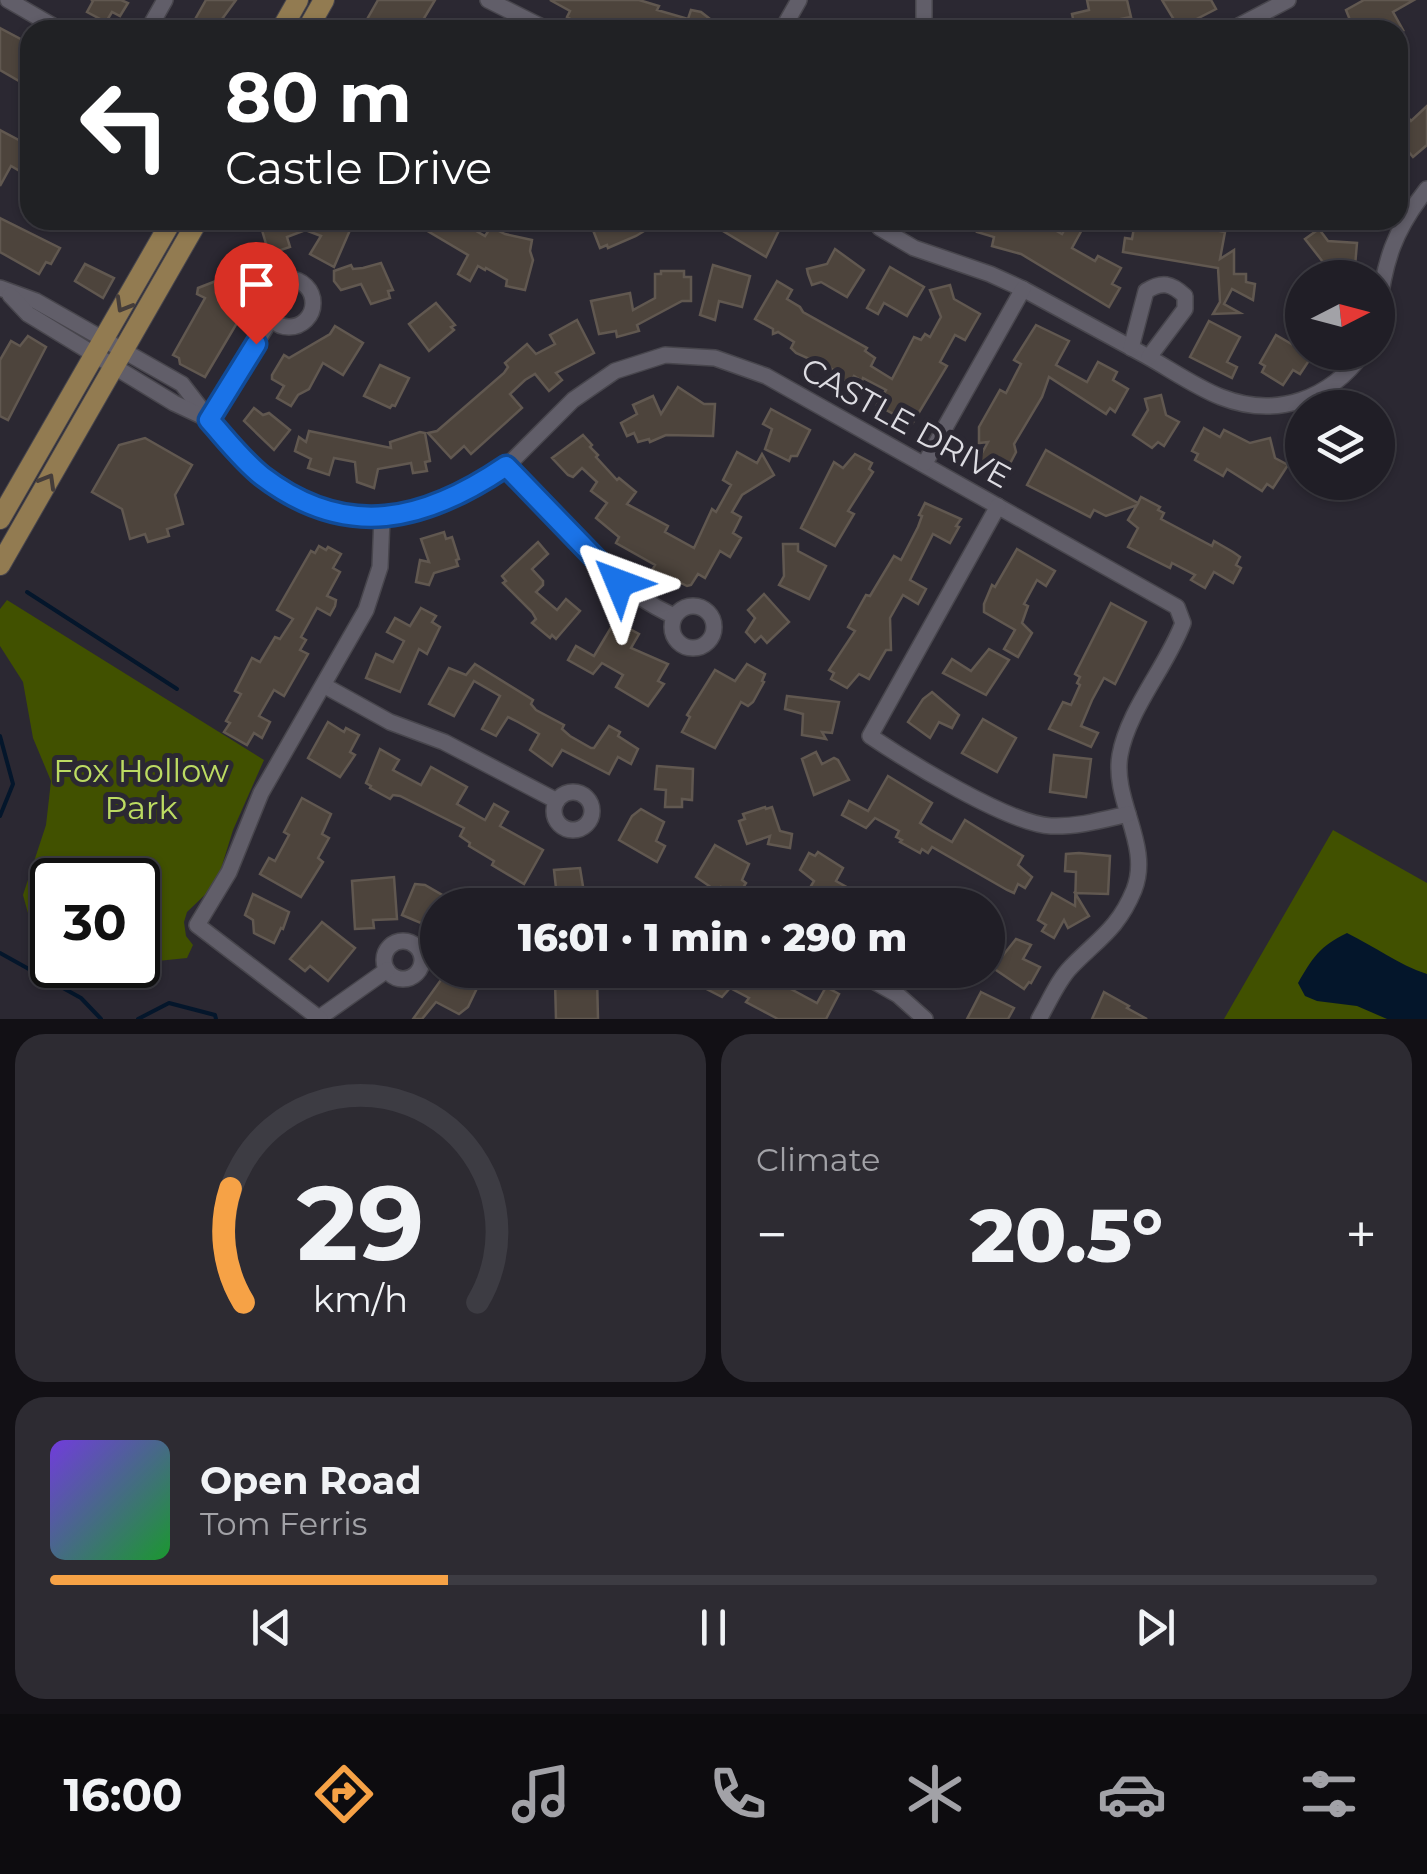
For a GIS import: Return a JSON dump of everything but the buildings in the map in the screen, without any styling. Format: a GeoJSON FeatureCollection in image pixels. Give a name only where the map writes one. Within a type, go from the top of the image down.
{"type":"FeatureCollection","features":[{"type":"Feature","properties":{"kind":"main road"},"geometry":{"type":"LineString","coordinates":[[0,519],[166,230]]}},
{"type":"Feature","properties":{"kind":"main road"},"geometry":{"type":"LineString","coordinates":[[0,565],[192,230]]}},
{"type":"Feature","properties":{"kind":"street"},"geometry":{"type":"LineString","coordinates":[[8,0],[43,20]]}},
{"type":"Feature","properties":{"kind":"street"},"geometry":{"type":"LineString","coordinates":[[488,0],[528,20]]}},
{"type":"Feature","properties":{"kind":"street"},"geometry":{"type":"LineString","coordinates":[[1249,20],[1288,0]]}},
{"type":"Feature","properties":{"kind":"street"},"geometry":{"type":"LineString","coordinates":[[1408,208],[1427,189]]}},
{"type":"Feature","properties":{"kind":"street"},"geometry":{"type":"LineString","coordinates":[[883,230],[914,248],[1023,289],[1222,398],[1266,406],[1287,405],[1312,398],[1351,370]]}},
{"type":"Feature","properties":{"kind":"street"},"geometry":{"type":"LineString","coordinates":[[1386,260],[1396,230]]}},
{"type":"Feature","properties":{"kind":"street"},"geometry":{"type":"LineString","coordinates":[[1131,348],[1146,291],[1159,284],[1174,286],[1185,296],[1186,309],[1149,357]]}},
{"type":"Feature","properties":{"kind":"street"},"geometry":{"type":"LineString","coordinates":[[925,463],[1023,289]]}},
{"type":"Feature","properties":{"kind":"street","name":"CASTLE DRIVE"},"geometry":{"type":"LineString","coordinates":[[2,295],[36,302],[209,420],[265,478],[321,508],[355,517],[382,518],[425,509],[466,493],[506,466],[573,400],[615,372],[665,355],[715,358],[766,376],[1176,607],[1183,623],[1128,729],[1120,756],[1128,814],[1138,848],[1136,885],[1121,918],[1094,949],[1070,968],[1039,1019]]}},
{"type":"Feature","properties":{"kind":"street"},"geometry":{"type":"LineString","coordinates":[[209,420],[272,319]]}},
{"type":"Feature","properties":{"kind":"street"},"geometry":{"type":"LineString","coordinates":[[506,466],[619,583],[646,604],[674,616]]}},
{"type":"Feature","properties":{"kind":"street"},"geometry":{"type":"LineString","coordinates":[[998,506],[870,736],[1005,813],[1048,826],[1088,824],[1128,814]]}},
{"type":"Feature","properties":{"kind":"street"},"geometry":{"type":"LineString","coordinates":[[382,518],[380,568],[366,610],[261,793],[229,872],[197,926],[320,1018],[387,970]]}},
{"type":"Feature","properties":{"kind":"street"},"geometry":{"type":"LineString","coordinates":[[324,686],[390,722],[444,742],[557,801]]}},
{"type":"Feature","properties":{"kind":"street"},"geometry":{"type":"LineString","coordinates":[[886,988],[925,1019]]}},
{"type":"Feature","properties":{"kind":"green space","name":"Fox Hollow Park"},"geometry":{"type":"Polygon","coordinates":[[[7,600],[264,760],[233,830],[220,872],[211,889],[187,912],[186,936],[193,945],[187,958],[160,961],[160,858],[35,858],[46,825],[51,781],[33,738],[23,682],[0,646],[0,609],[7,600]]]}},
{"type":"Feature","properties":{"kind":"green space"},"geometry":{"type":"Polygon","coordinates":[[[1333,830],[1427,883],[1427,1019],[1224,1019],[1333,830]]]}},
{"type":"Feature","properties":{"kind":"green space","name":"Fox Hollow Park"},"geometry":{"type":"Polygon","coordinates":[[[30,874],[30,920],[23,895],[30,874]]]}},
{"type":"Feature","properties":{"kind":"water"},"geometry":{"type":"Polygon","coordinates":[[[1347,933],[1427,974],[1427,1019],[1387,1019],[1357,1006],[1305,996],[1298,983],[1308,966],[1323,948],[1347,933]]]}},
{"type":"Feature","properties":{"kind":"waterway"},"geometry":{"type":"LineString","coordinates":[[27,592],[177,689]]}},
{"type":"Feature","properties":{"kind":"waterway"},"geometry":{"type":"LineString","coordinates":[[0,736],[13,784],[0,816]]}},
{"type":"Feature","properties":{"kind":"waterway"},"geometry":{"type":"LineString","coordinates":[[0,953],[81,998],[101,1019]]}},
{"type":"Feature","properties":{"kind":"waterway"},"geometry":{"type":"LineString","coordinates":[[138,1019],[169,1003],[215,1015],[216,1019]]}},
{"type":"Feature","properties":{"kind":"route"},"geometry":{"type":"LineString","coordinates":[[256,344],[209,420],[265,478],[321,508],[355,517],[382,518],[425,509],[466,493],[506,466],[619,583]]}}]}
